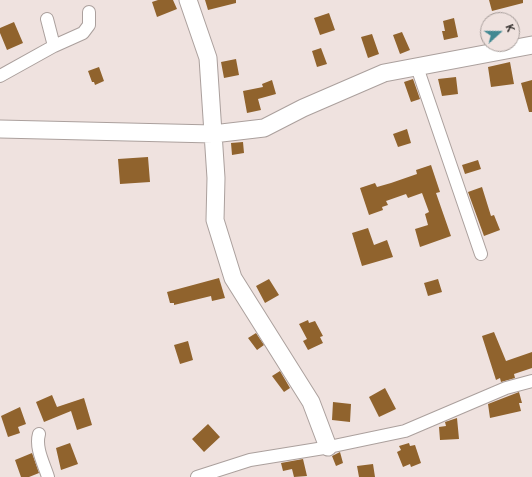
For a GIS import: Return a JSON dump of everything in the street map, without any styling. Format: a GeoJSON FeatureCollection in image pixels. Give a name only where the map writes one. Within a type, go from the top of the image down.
{"type":"FeatureCollection","features":[{"type":"Feature","properties":{"kind":"street"},"geometry":{"type":"LineString","coordinates":[[188,0],[208,58],[216,178],[215,220],[233,278],[311,402],[328,447]]}},
{"type":"Feature","properties":{"kind":"street"},"geometry":{"type":"LineString","coordinates":[[0,76],[54,46],[83,33],[89,25],[89,12]]}},
{"type":"Feature","properties":{"kind":"street"},"geometry":{"type":"LineString","coordinates":[[47,19],[54,46]]}},
{"type":"Feature","properties":{"kind":"street"},"geometry":{"type":"LineString","coordinates":[[0,129],[213,134],[264,128],[303,108],[384,73],[532,45]]}},
{"type":"Feature","properties":{"kind":"street"},"geometry":{"type":"LineString","coordinates":[[416,67],[481,254]]}},
{"type":"Feature","properties":{"kind":"street"},"geometry":{"type":"LineString","coordinates":[[197,477],[250,460],[328,447],[405,431],[506,388],[532,381]]}},
{"type":"Feature","properties":{"kind":"street"},"geometry":{"type":"LineString","coordinates":[[39,434],[37,438],[39,452],[48,477]]}},
{"type":"Feature","properties":{"kind":"building"},"geometry":{"type":"Polygon","coordinates":[[[158,0],[173,0],[177,9],[157,17],[152,2],[158,0]]]}},
{"type":"Feature","properties":{"kind":"building"},"geometry":{"type":"Polygon","coordinates":[[[205,0],[236,0],[236,3],[208,10],[205,0]]]}},
{"type":"Feature","properties":{"kind":"building"},"geometry":{"type":"Polygon","coordinates":[[[489,0],[523,0],[523,3],[492,11],[489,0]]]}},
{"type":"Feature","properties":{"kind":"building"},"geometry":{"type":"Polygon","coordinates":[[[329,13],[335,30],[320,35],[314,18],[329,13]]]}},
{"type":"Feature","properties":{"kind":"building"},"geometry":{"type":"Polygon","coordinates":[[[454,18],[458,37],[444,40],[442,31],[445,31],[443,21],[454,18]]]}},
{"type":"Feature","properties":{"kind":"building"},"geometry":{"type":"Polygon","coordinates":[[[14,22],[23,43],[7,50],[0,33],[0,28],[14,22]]]}},
{"type":"Feature","properties":{"kind":"building"},"geometry":{"type":"Polygon","coordinates":[[[402,32],[410,50],[400,54],[393,35],[402,32]]]}},
{"type":"Feature","properties":{"kind":"building"},"geometry":{"type":"Polygon","coordinates":[[[372,34],[379,54],[368,58],[361,37],[372,34]]]}},
{"type":"Feature","properties":{"kind":"building"},"geometry":{"type":"Polygon","coordinates":[[[321,48],[327,64],[317,67],[312,51],[321,48]]]}},
{"type":"Feature","properties":{"kind":"building"},"geometry":{"type":"Polygon","coordinates":[[[236,59],[239,75],[224,78],[221,62],[236,59]]]}},
{"type":"Feature","properties":{"kind":"building"},"geometry":{"type":"Polygon","coordinates":[[[510,62],[514,84],[491,87],[488,67],[510,62]]]}},
{"type":"Feature","properties":{"kind":"building"},"geometry":{"type":"Polygon","coordinates":[[[99,67],[104,81],[95,85],[94,82],[92,82],[88,71],[99,67]]]}},
{"type":"Feature","properties":{"kind":"building"},"geometry":{"type":"Polygon","coordinates":[[[456,77],[458,94],[442,96],[438,79],[456,77]]]}},
{"type":"Feature","properties":{"kind":"building"},"geometry":{"type":"Polygon","coordinates":[[[413,79],[420,99],[411,102],[404,82],[413,79]]]}},
{"type":"Feature","properties":{"kind":"building"},"geometry":{"type":"Polygon","coordinates":[[[272,80],[276,94],[258,99],[261,110],[247,113],[243,91],[263,87],[262,84],[272,80]]]}},
{"type":"Feature","properties":{"kind":"building"},"geometry":{"type":"Polygon","coordinates":[[[532,80],[532,112],[529,112],[521,83],[532,80]]]}},
{"type":"Feature","properties":{"kind":"building"},"geometry":{"type":"Polygon","coordinates":[[[407,129],[411,143],[398,147],[393,134],[407,129]]]}},
{"type":"Feature","properties":{"kind":"building"},"geometry":{"type":"Polygon","coordinates":[[[243,142],[244,153],[232,155],[231,143],[243,142]]]}},
{"type":"Feature","properties":{"kind":"building"},"geometry":{"type":"Polygon","coordinates":[[[148,157],[150,182],[120,184],[118,159],[148,157]]]}},
{"type":"Feature","properties":{"kind":"building"},"geometry":{"type":"Polygon","coordinates":[[[478,160],[481,169],[465,174],[462,165],[478,160]]]}},
{"type":"Feature","properties":{"kind":"building"},"geometry":{"type":"Polygon","coordinates":[[[431,165],[440,192],[436,193],[451,236],[420,247],[415,229],[428,225],[425,214],[429,212],[422,193],[408,198],[406,194],[386,201],[388,205],[382,207],[383,210],[369,215],[360,188],[375,183],[377,187],[391,183],[417,174],[416,170],[431,165]]]}},
{"type":"Feature","properties":{"kind":"building"},"geometry":{"type":"Polygon","coordinates":[[[482,187],[491,216],[494,215],[500,230],[484,236],[468,192],[482,187]]]}},
{"type":"Feature","properties":{"kind":"building"},"geometry":{"type":"Polygon","coordinates":[[[368,228],[374,245],[387,240],[393,257],[362,266],[352,233],[368,228]]]}},
{"type":"Feature","properties":{"kind":"building"},"geometry":{"type":"Polygon","coordinates":[[[219,278],[225,298],[212,301],[211,296],[174,305],[174,303],[170,303],[167,292],[219,278]]]}},
{"type":"Feature","properties":{"kind":"building"},"geometry":{"type":"Polygon","coordinates":[[[269,279],[279,295],[265,303],[256,286],[269,279]]]}},
{"type":"Feature","properties":{"kind":"building"},"geometry":{"type":"Polygon","coordinates":[[[438,279],[442,292],[428,296],[424,283],[438,279]]]}},
{"type":"Feature","properties":{"kind":"building"},"geometry":{"type":"Polygon","coordinates":[[[308,320],[309,323],[315,321],[323,336],[320,337],[323,343],[308,350],[303,341],[307,339],[299,324],[308,320]]]}},
{"type":"Feature","properties":{"kind":"building"},"geometry":{"type":"Polygon","coordinates":[[[494,332],[506,361],[532,352],[532,368],[514,374],[515,378],[501,382],[500,378],[496,380],[482,336],[494,332]]]}},
{"type":"Feature","properties":{"kind":"building"},"geometry":{"type":"Polygon","coordinates":[[[256,333],[264,345],[257,350],[248,338],[256,333]]]}},
{"type":"Feature","properties":{"kind":"building"},"geometry":{"type":"Polygon","coordinates":[[[188,341],[193,360],[180,364],[174,345],[188,341]]]}},
{"type":"Feature","properties":{"kind":"building"},"geometry":{"type":"Polygon","coordinates":[[[280,371],[290,388],[284,392],[272,376],[280,371]]]}},
{"type":"Feature","properties":{"kind":"building"},"geometry":{"type":"Polygon","coordinates":[[[385,388],[396,409],[379,417],[369,397],[385,388]]]}},
{"type":"Feature","properties":{"kind":"building"},"geometry":{"type":"Polygon","coordinates":[[[519,392],[522,403],[519,403],[521,411],[490,418],[488,404],[519,392]]]}},
{"type":"Feature","properties":{"kind":"building"},"geometry":{"type":"Polygon","coordinates":[[[52,395],[57,407],[84,398],[92,425],[77,430],[71,411],[44,422],[36,402],[52,395]]]}},
{"type":"Feature","properties":{"kind":"building"},"geometry":{"type":"Polygon","coordinates":[[[333,402],[351,404],[350,422],[332,420],[333,402]]]}},
{"type":"Feature","properties":{"kind":"building"},"geometry":{"type":"Polygon","coordinates":[[[20,407],[26,424],[18,427],[20,433],[8,437],[1,416],[20,407]]]}},
{"type":"Feature","properties":{"kind":"building"},"geometry":{"type":"Polygon","coordinates":[[[457,418],[459,439],[440,440],[439,427],[446,426],[445,422],[457,418]]]}},
{"type":"Feature","properties":{"kind":"building"},"geometry":{"type":"Polygon","coordinates":[[[208,424],[220,437],[204,452],[192,439],[208,424]]]}},
{"type":"Feature","properties":{"kind":"building"},"geometry":{"type":"Polygon","coordinates":[[[70,443],[78,464],[61,470],[56,448],[70,443]]]}},
{"type":"Feature","properties":{"kind":"building"},"geometry":{"type":"Polygon","coordinates":[[[409,443],[410,446],[415,445],[421,463],[411,467],[410,464],[403,467],[397,452],[401,450],[399,446],[409,443]]]}},
{"type":"Feature","properties":{"kind":"building"},"geometry":{"type":"Polygon","coordinates":[[[340,452],[343,463],[336,466],[332,456],[340,452]]]}},
{"type":"Feature","properties":{"kind":"building"},"geometry":{"type":"Polygon","coordinates":[[[32,453],[39,473],[29,477],[21,477],[15,460],[32,453]]]}},
{"type":"Feature","properties":{"kind":"building"},"geometry":{"type":"Polygon","coordinates":[[[303,459],[307,476],[294,477],[292,469],[283,471],[281,463],[303,459]]]}},
{"type":"Feature","properties":{"kind":"building"},"geometry":{"type":"Polygon","coordinates":[[[373,464],[375,477],[359,477],[357,466],[373,464]]]}}]}
